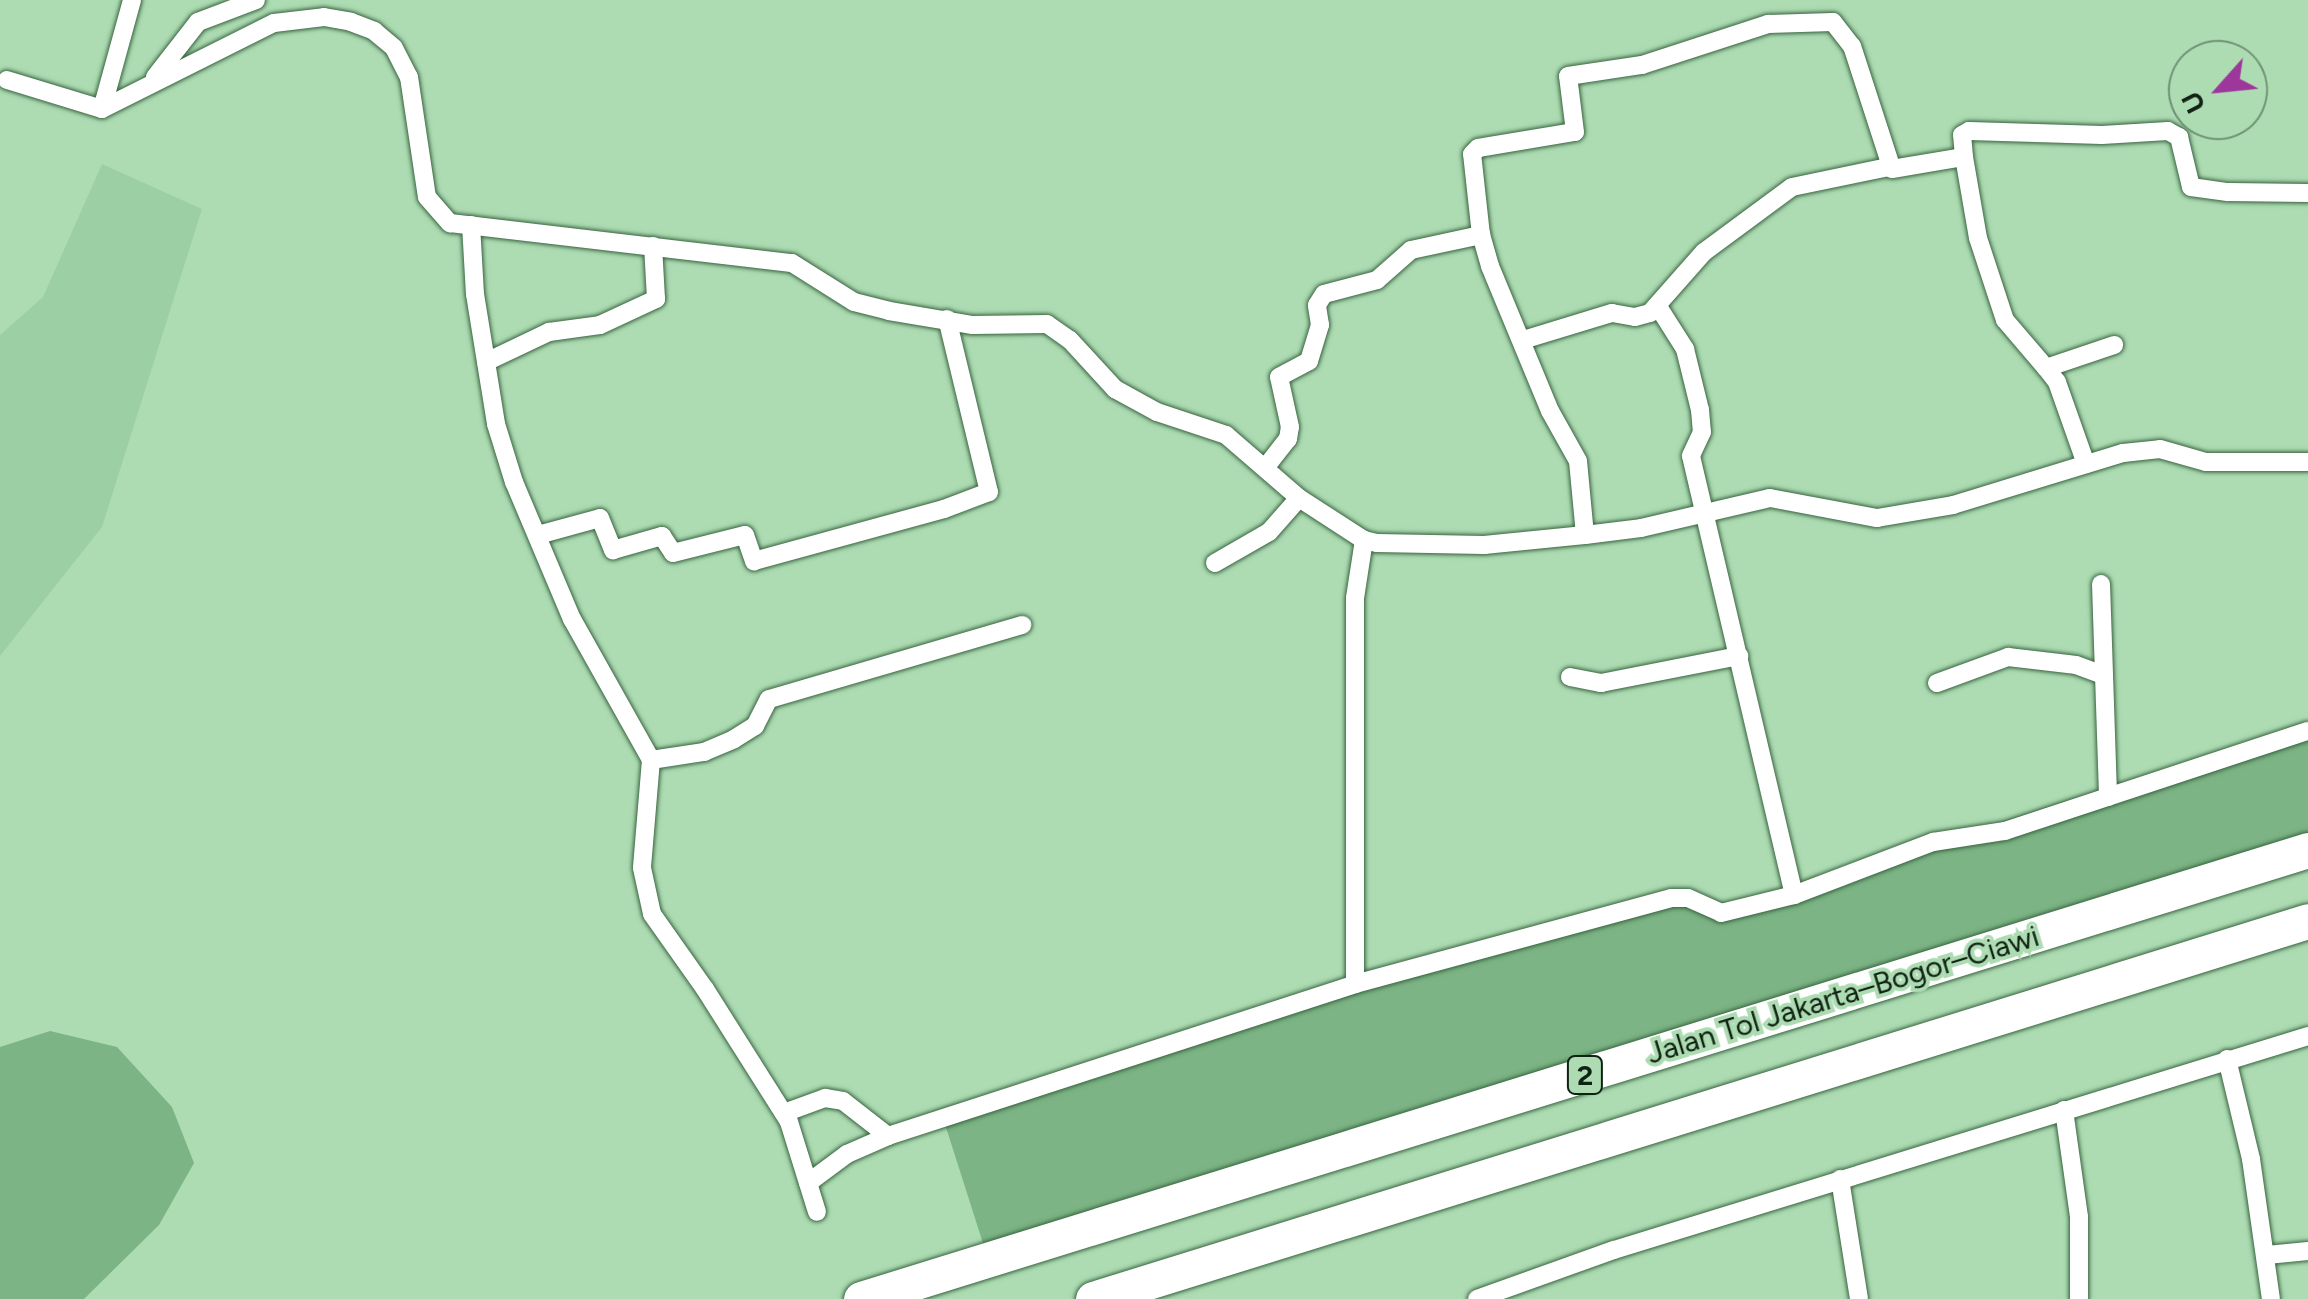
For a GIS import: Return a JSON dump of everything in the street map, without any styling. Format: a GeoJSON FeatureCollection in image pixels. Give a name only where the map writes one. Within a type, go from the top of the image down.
{"type":"FeatureCollection","features":[{"type":"Feature","properties":{"kind":"highway","name":"Jalan Tol Jakarta–Bogor–Ciawi"},"geometry":{"type":"LineString","coordinates":[[861,1299],[2308,850]]}},
{"type":"Feature","properties":{"kind":"highway","name":"2"},"geometry":{"type":"LineString","coordinates":[[1092,1299],[2308,921]]}},
{"type":"Feature","properties":{"kind":"highway"},"geometry":{"type":"LineString","coordinates":[[1169,1299],[1337,1224]]}},
{"type":"Feature","properties":{"kind":"street"},"geometry":{"type":"LineString","coordinates":[[102,109],[132,0]]}},
{"type":"Feature","properties":{"kind":"street"},"geometry":{"type":"LineString","coordinates":[[152,82],[198,22],[256,0]]}},
{"type":"Feature","properties":{"kind":"street"},"geometry":{"type":"LineString","coordinates":[[7,80],[102,109],[274,24],[324,17],[374,32],[394,48],[409,77],[431,207],[450,223],[792,263],[854,302],[973,325],[1047,324],[1070,340],[1115,389],[1157,412],[1226,435],[1299,498],[1364,540],[1423,547],[1584,535],[1641,528],[1775,498],[1881,518],[2005,492],[2086,464],[2160,448],[2206,462],[2308,462]]}},
{"type":"Feature","properties":{"kind":"street"},"geometry":{"type":"LineString","coordinates":[[1584,535],[1578,461],[1550,411],[1481,235],[1472,154],[1478,148],[1576,132],[1568,76],[1642,65],[1768,24],[1825,21],[1840,27],[1852,46],[1889,167]]}},
{"type":"Feature","properties":{"kind":"street"},"geometry":{"type":"LineString","coordinates":[[2086,464],[2057,382],[2004,320],[1978,238],[1962,135],[1970,131],[2102,135],[2168,131],[2178,137],[2191,186],[2228,192],[2308,193]]}},
{"type":"Feature","properties":{"kind":"street"},"geometry":{"type":"LineString","coordinates":[[1524,340],[1596,317],[1635,317],[1660,308],[1704,252],[1792,187],[1889,167],[1964,157]]}},
{"type":"Feature","properties":{"kind":"street"},"geometry":{"type":"LineString","coordinates":[[471,226],[475,294],[496,424],[514,482],[572,619],[651,760],[642,868],[652,914],[784,1113],[797,1141],[817,1212]]}},
{"type":"Feature","properties":{"kind":"street"},"geometry":{"type":"LineString","coordinates":[[1265,468],[1288,439],[1290,426],[1279,377],[1310,361],[1320,325],[1317,305],[1324,294],[1377,280],[1412,250],[1481,235]]}},
{"type":"Feature","properties":{"kind":"street"},"geometry":{"type":"LineString","coordinates":[[486,362],[549,332],[600,326],[656,298],[652,246]]}},
{"type":"Feature","properties":{"kind":"street"},"geometry":{"type":"LineString","coordinates":[[1660,308],[1685,349],[1700,410],[1702,432],[1691,456],[1794,895]]}},
{"type":"Feature","properties":{"kind":"street"},"geometry":{"type":"LineString","coordinates":[[538,535],[600,518],[613,550],[662,536],[673,553],[744,535],[754,561],[944,509],[989,492],[947,319]]}},
{"type":"Feature","properties":{"kind":"street"},"geometry":{"type":"LineString","coordinates":[[2046,368],[2114,345]]}},
{"type":"Feature","properties":{"kind":"street"},"geometry":{"type":"LineString","coordinates":[[1215,563],[1269,532],[1299,498]]}},
{"type":"Feature","properties":{"kind":"street"},"geometry":{"type":"LineString","coordinates":[[1355,984],[1355,598],[1364,540]]}},
{"type":"Feature","properties":{"kind":"street"},"geometry":{"type":"LineString","coordinates":[[2101,584],[2108,796]]}},
{"type":"Feature","properties":{"kind":"street"},"geometry":{"type":"LineString","coordinates":[[651,760],[704,752],[734,739],[755,726],[769,699],[1022,624]]}},
{"type":"Feature","properties":{"kind":"street"},"geometry":{"type":"LineString","coordinates":[[1570,677],[1601,683],[1739,656]]}},
{"type":"Feature","properties":{"kind":"street"},"geometry":{"type":"LineString","coordinates":[[1938,683],[2008,657],[2076,665],[2102,675]]}},
{"type":"Feature","properties":{"kind":"street"},"geometry":{"type":"LineString","coordinates":[[808,1184],[847,1154],[888,1136],[1355,984],[1671,898],[1688,898],[1721,914],[1794,895],[1933,842],[2005,831],[2308,731]]}},
{"type":"Feature","properties":{"kind":"street"},"geometry":{"type":"LineString","coordinates":[[1478,1299],[1614,1250],[2308,1036]]}},
{"type":"Feature","properties":{"kind":"street"},"geometry":{"type":"LineString","coordinates":[[2227,1058],[2267,1255],[2271,1299]]}},
{"type":"Feature","properties":{"kind":"street"},"geometry":{"type":"LineString","coordinates":[[784,1113],[824,1098],[843,1101],[888,1136]]}},
{"type":"Feature","properties":{"kind":"street"},"geometry":{"type":"LineString","coordinates":[[2064,1110],[2079,1217],[2079,1299]]}},
{"type":"Feature","properties":{"kind":"street"},"geometry":{"type":"LineString","coordinates":[[1840,1179],[1859,1299]]}},
{"type":"Feature","properties":{"kind":"street"},"geometry":{"type":"LineString","coordinates":[[2267,1255],[2308,1251]]}},
{"type":"Feature","properties":{"kind":"shaded area"},"geometry":{"type":"Polygon","coordinates":[[[102,164],[202,209],[102,527],[0,656],[0,335],[43,297],[102,164]]]}},
{"type":"Feature","properties":{"kind":"shaded area"},"geometry":{"type":"Polygon","coordinates":[[[2308,722],[2308,850],[988,1259],[943,1118],[1355,984],[1671,898],[1721,913],[2308,722]]]}},
{"type":"Feature","properties":{"kind":"shaded area"},"geometry":{"type":"Polygon","coordinates":[[[50,1031],[117,1047],[172,1107],[194,1163],[159,1225],[84,1299],[0,1299],[0,1047],[50,1031]]]}}]}
